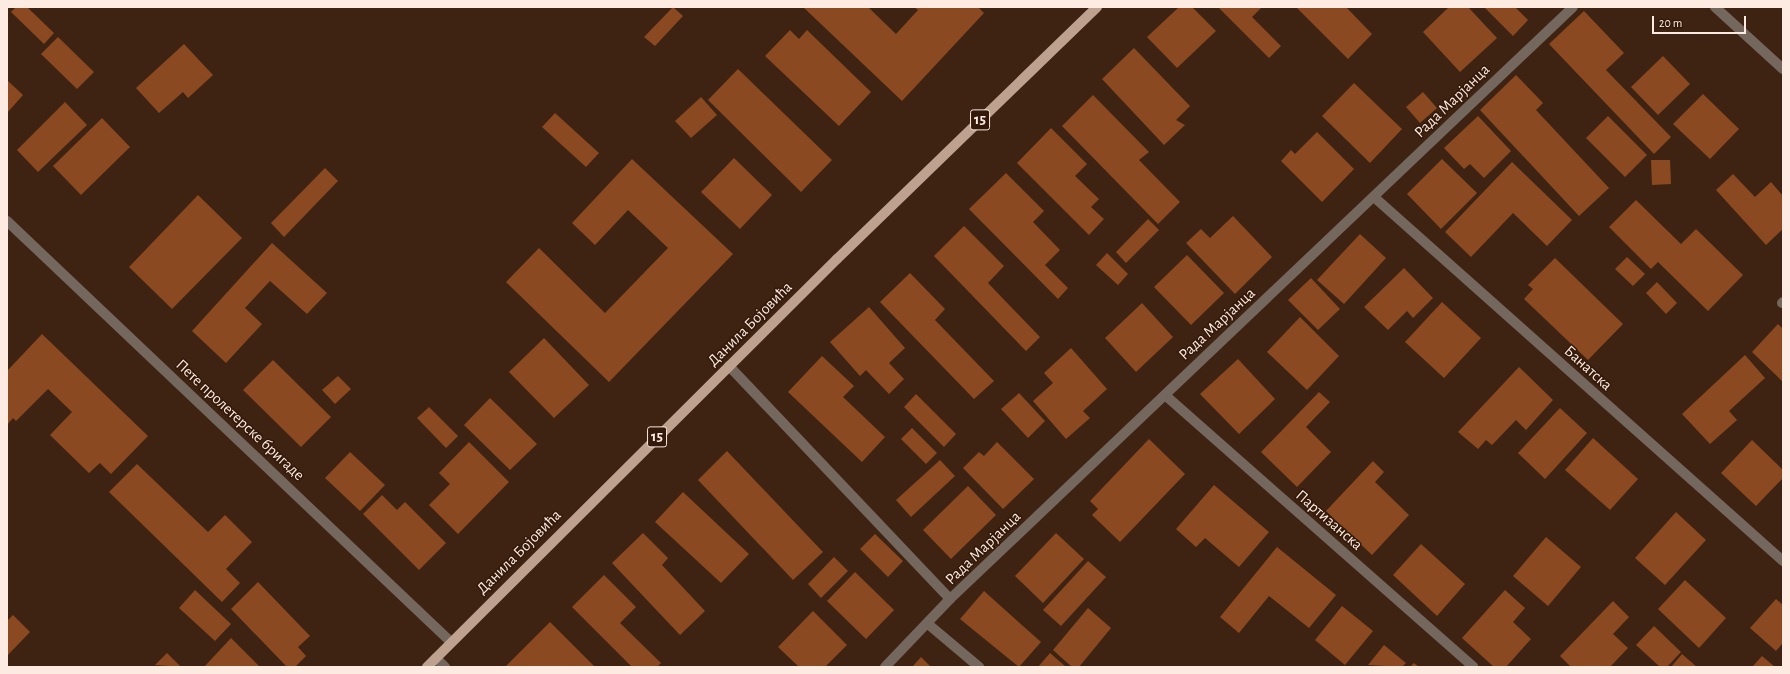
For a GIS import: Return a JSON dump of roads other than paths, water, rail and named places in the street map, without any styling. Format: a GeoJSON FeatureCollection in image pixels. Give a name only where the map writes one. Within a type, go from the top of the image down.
{"type":"FeatureCollection","features":[{"type":"Feature","properties":{"kind":"main road","name":"Данила Бојовића"},"geometry":{"type":"LineString","coordinates":[[427,667],[728,366],[1097,7]]}},
{"type":"Feature","properties":{"kind":"street","name":"Рада Марјанца"},"geometry":{"type":"LineString","coordinates":[[885,667],[928,624],[950,599],[1573,7]]}},
{"type":"Feature","properties":{"kind":"street"},"geometry":{"type":"LineString","coordinates":[[1715,7],[1783,69]]}},
{"type":"Feature","properties":{"kind":"street","name":"Банатска"},"geometry":{"type":"LineString","coordinates":[[1374,197],[1783,561]]}},
{"type":"Feature","properties":{"kind":"street","name":"Пете пролетерске бригаде"},"geometry":{"type":"LineString","coordinates":[[7,221],[451,642]]}},
{"type":"Feature","properties":{"kind":"street"},"geometry":{"type":"LineString","coordinates":[[728,366],[950,599]]}},
{"type":"Feature","properties":{"kind":"street","name":"Партизанска"},"geometry":{"type":"LineString","coordinates":[[1165,394],[1473,667]]}},
{"type":"Feature","properties":{"kind":"street"},"geometry":{"type":"LineString","coordinates":[[928,624],[979,667]]}},
{"type":"Feature","properties":{"kind":"street"},"geometry":{"type":"LineString","coordinates":[[436,658],[445,667]]}}]}
